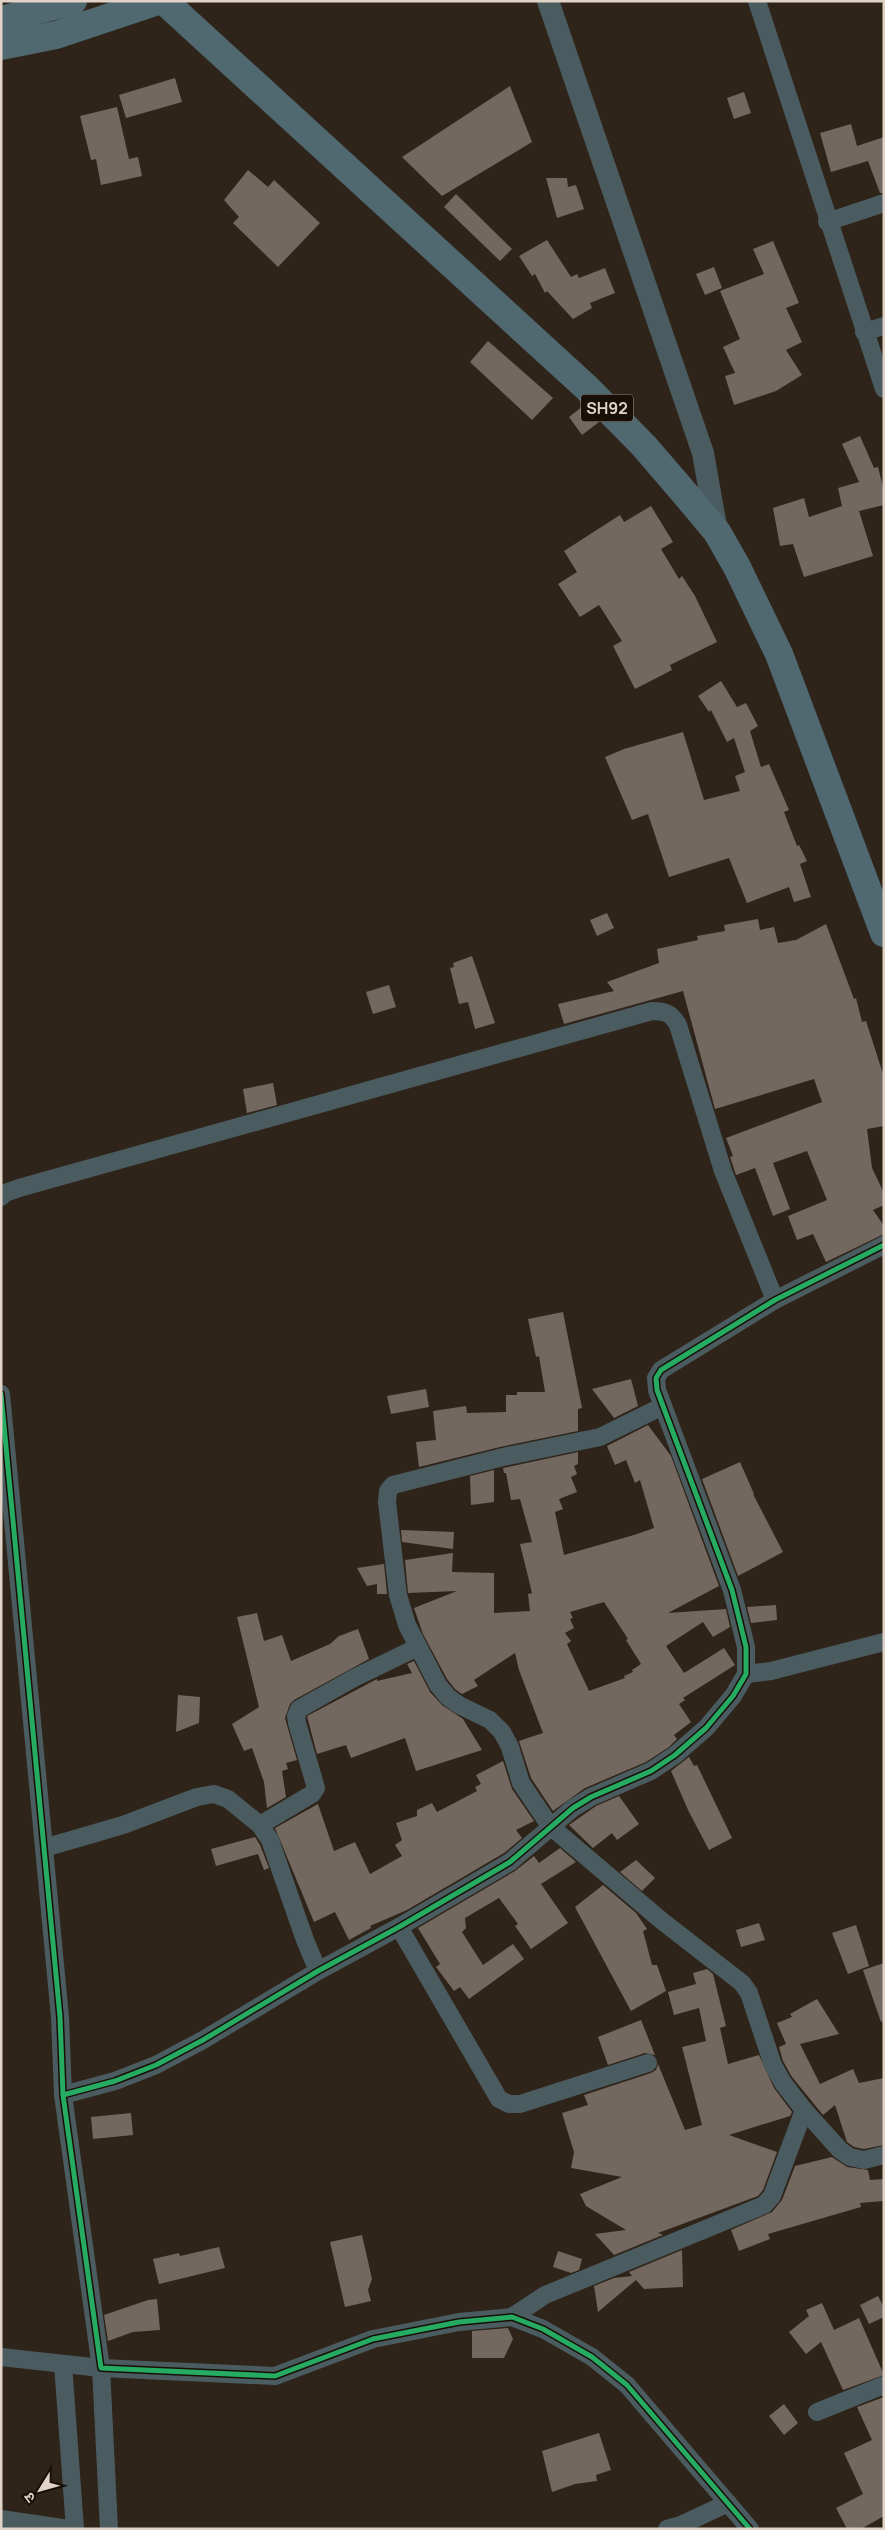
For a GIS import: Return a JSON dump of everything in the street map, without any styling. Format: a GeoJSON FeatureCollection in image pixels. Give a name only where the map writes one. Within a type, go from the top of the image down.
{"type":"FeatureCollection","features":[{"type":"Feature","properties":{"kind":"main road"},"geometry":{"type":"LineString","coordinates":[[1,20],[73,1]]}},
{"type":"Feature","properties":{"kind":"main road"},"geometry":{"type":"LineString","coordinates":[[1,46],[56,35],[158,1]]}},
{"type":"Feature","properties":{"kind":"main road","name":"SH92"},"geometry":{"type":"LineString","coordinates":[[164,1],[587,388],[644,446],[717,532],[750,591],[779,654],[877,893],[884,933]]}},
{"type":"Feature","properties":{"kind":"street"},"geometry":{"type":"LineString","coordinates":[[548,1],[702,453],[717,532]]}},
{"type":"Feature","properties":{"kind":"street"},"geometry":{"type":"LineString","coordinates":[[757,1],[827,222],[884,389]]}},
{"type":"Feature","properties":{"kind":"street"},"geometry":{"type":"LineString","coordinates":[[827,222],[884,203]]}},
{"type":"Feature","properties":{"kind":"street"},"geometry":{"type":"LineString","coordinates":[[864,332],[884,326]]}},
{"type":"Feature","properties":{"kind":"street"},"geometry":{"type":"LineString","coordinates":[[1,1197],[19,1188],[652,1011],[664,1012],[673,1016],[678,1025],[723,1171],[775,1300]]}},
{"type":"Feature","properties":{"kind":"street"},"geometry":{"type":"LineString","coordinates":[[63,2096],[115,2081],[156,2065],[204,2040],[318,1970],[399,1927],[510,1862],[550,1826],[591,1797],[651,1771],[675,1755],[706,1728],[733,1696],[746,1674],[746,1646],[732,1590],[663,1406],[656,1378],[661,1370],[775,1300],[884,1245]]}},
{"type":"Feature","properties":{"kind":"street"},"geometry":{"type":"LineString","coordinates":[[1,1394],[60,2017],[63,2096],[102,2368],[109,2529]]}},
{"type":"Feature","properties":{"kind":"street"},"geometry":{"type":"LineString","coordinates":[[663,1406],[600,1437],[494,1459],[393,1485],[388,1491],[387,1502],[398,1595],[407,1625],[438,1685],[448,1697],[459,1705],[490,1720],[502,1732],[510,1747],[521,1783],[550,1826],[662,1921],[742,1983],[749,1993],[773,2065],[783,2083],[804,2110],[840,2150],[850,2158],[864,2160],[884,2155]]}},
{"type":"Feature","properties":{"kind":"street"},"geometry":{"type":"LineString","coordinates":[[746,1674],[771,1671],[884,1642]]}},
{"type":"Feature","properties":{"kind":"street"},"geometry":{"type":"LineString","coordinates":[[260,1825],[312,1794],[316,1788],[296,1723],[298,1709],[354,1678],[418,1647]]}},
{"type":"Feature","properties":{"kind":"street"},"geometry":{"type":"LineString","coordinates":[[44,1848],[123,1825],[197,1797],[214,1794],[228,1799],[260,1825],[270,1840],[304,1940],[318,1970]]}},
{"type":"Feature","properties":{"kind":"street"},"geometry":{"type":"LineString","coordinates":[[399,1927],[499,2099],[508,2104],[520,2104],[648,2063]]}},
{"type":"Feature","properties":{"kind":"street"},"geometry":{"type":"LineString","coordinates":[[512,2317],[553,2291],[764,2205],[772,2196],[804,2110]]}},
{"type":"Feature","properties":{"kind":"street"},"geometry":{"type":"LineString","coordinates":[[1,2357],[102,2368],[275,2376],[373,2339],[459,2322],[512,2317],[543,2329],[592,2357],[626,2385],[750,2529]]}},
{"type":"Feature","properties":{"kind":"street"},"geometry":{"type":"LineString","coordinates":[[63,2364],[75,2529]]}},
{"type":"Feature","properties":{"kind":"street"},"geometry":{"type":"LineString","coordinates":[[817,2412],[884,2385]]}},
{"type":"Feature","properties":{"kind":"street"},"geometry":{"type":"LineString","coordinates":[[667,2529],[681,2526],[728,2503]]}},
{"type":"Feature","properties":{"kind":"street"},"geometry":{"type":"LineString","coordinates":[[1,2519],[69,2529]]}},
{"type":"Feature","properties":{"kind":"building"},"geometry":{"type":"Polygon","coordinates":[[[175,78],[182,102],[126,118],[119,95],[175,78]]]}},
{"type":"Feature","properties":{"kind":"building"},"geometry":{"type":"Polygon","coordinates":[[[510,86],[532,142],[442,196],[402,157],[510,86]]]}},
{"type":"Feature","properties":{"kind":"building"},"geometry":{"type":"Polygon","coordinates":[[[744,92],[751,113],[734,119],[727,98],[744,92]]]}},
{"type":"Feature","properties":{"kind":"building"},"geometry":{"type":"Polygon","coordinates":[[[117,107],[129,159],[138,157],[142,176],[101,185],[96,159],[91,160],[80,116],[117,107]]]}},
{"type":"Feature","properties":{"kind":"building"},"geometry":{"type":"Polygon","coordinates":[[[851,124],[857,146],[884,137],[884,193],[880,193],[868,161],[831,172],[820,133],[851,124]]]}},
{"type":"Feature","properties":{"kind":"building"},"geometry":{"type":"Polygon","coordinates":[[[248,170],[268,187],[274,180],[320,223],[278,267],[233,223],[239,217],[224,200],[248,170]]]}},
{"type":"Feature","properties":{"kind":"building"},"geometry":{"type":"Polygon","coordinates":[[[546,178],[567,178],[568,187],[576,185],[584,209],[557,218],[546,178]]]}},
{"type":"Feature","properties":{"kind":"building"},"geometry":{"type":"Polygon","coordinates":[[[456,194],[512,249],[500,261],[444,207],[456,194]]]}},
{"type":"Feature","properties":{"kind":"building"},"geometry":{"type":"Polygon","coordinates":[[[547,240],[571,277],[577,274],[579,278],[605,268],[615,293],[590,303],[592,308],[573,319],[547,291],[545,293],[535,274],[532,276],[519,256],[547,240]]]}},
{"type":"Feature","properties":{"kind":"building"},"geometry":{"type":"Polygon","coordinates":[[[773,241],[799,303],[786,308],[802,342],[786,350],[802,375],[776,391],[734,405],[725,376],[735,373],[723,347],[740,339],[720,291],[764,274],[753,249],[773,241]]]}},
{"type":"Feature","properties":{"kind":"building"},"geometry":{"type":"Polygon","coordinates":[[[714,267],[722,288],[705,295],[696,274],[714,267]]]}},
{"type":"Feature","properties":{"kind":"building"},"geometry":{"type":"Polygon","coordinates":[[[488,341],[553,398],[532,420],[470,362],[488,341]]]}},
{"type":"Feature","properties":{"kind":"building"},"geometry":{"type":"Polygon","coordinates":[[[583,406],[599,422],[582,435],[569,417],[583,406]]]}},
{"type":"Feature","properties":{"kind":"building"},"geometry":{"type":"Polygon","coordinates":[[[860,436],[874,468],[878,467],[884,491],[884,505],[859,511],[873,556],[804,577],[793,544],[780,546],[773,508],[804,498],[809,517],[842,506],[838,488],[859,482],[842,444],[860,436]]]}},
{"type":"Feature","properties":{"kind":"building"},"geometry":{"type":"Polygon","coordinates":[[[651,506],[673,542],[661,549],[679,579],[682,576],[695,596],[717,642],[670,665],[672,670],[635,689],[613,646],[622,641],[599,605],[580,617],[558,584],[577,572],[564,551],[620,515],[624,522],[651,506]]]}},
{"type":"Feature","properties":{"kind":"building"},"geometry":{"type":"Polygon","coordinates":[[[721,681],[737,707],[746,703],[758,726],[750,731],[761,767],[769,764],[789,810],[784,812],[797,846],[799,845],[807,861],[800,864],[811,897],[794,902],[789,887],[747,903],[729,858],[669,877],[648,814],[632,820],[605,757],[624,749],[683,732],[704,800],[740,791],[735,776],[745,772],[734,738],[727,742],[711,710],[709,712],[698,696],[721,681]]]}},
{"type":"Feature","properties":{"kind":"building"},"geometry":{"type":"Polygon","coordinates":[[[607,913],[614,928],[597,936],[590,920],[607,913]]]}},
{"type":"Feature","properties":{"kind":"building"},"geometry":{"type":"Polygon","coordinates":[[[758,919],[760,930],[774,927],[778,943],[796,940],[826,924],[854,999],[856,998],[862,1022],[866,1021],[884,1077],[884,1126],[867,1129],[872,1168],[884,1193],[884,1205],[873,1210],[884,1226],[884,1234],[826,1262],[813,1234],[797,1240],[788,1216],[827,1200],[807,1151],[773,1163],[790,1209],[773,1216],[755,1168],[736,1175],[730,1157],[733,1156],[726,1138],[822,1102],[814,1079],[715,1109],[683,991],[564,1024],[558,1004],[614,991],[607,982],[659,963],[657,949],[698,940],[697,936],[725,931],[724,925],[758,919]]]}},
{"type":"Feature","properties":{"kind":"building"},"geometry":{"type":"Polygon","coordinates":[[[472,956],[495,1023],[475,1029],[468,1002],[459,1004],[450,968],[454,967],[453,963],[472,956]]]}},
{"type":"Feature","properties":{"kind":"building"},"geometry":{"type":"Polygon","coordinates":[[[389,985],[396,1007],[373,1014],[366,992],[389,985]]]}},
{"type":"Feature","properties":{"kind":"building"},"geometry":{"type":"Polygon","coordinates":[[[273,1083],[277,1105],[247,1113],[243,1089],[273,1083]]]}},
{"type":"Feature","properties":{"kind":"building"},"geometry":{"type":"Polygon","coordinates":[[[563,1312],[582,1408],[578,1409],[578,1431],[500,1447],[419,1467],[416,1442],[436,1440],[433,1411],[466,1406],[467,1413],[506,1412],[506,1395],[517,1395],[517,1392],[545,1392],[539,1356],[536,1357],[528,1319],[563,1312]]]}},
{"type":"Feature","properties":{"kind":"building"},"geometry":{"type":"Polygon","coordinates":[[[631,1379],[638,1406],[614,1418],[592,1389],[631,1379]]]}},
{"type":"Feature","properties":{"kind":"building"},"geometry":{"type":"Polygon","coordinates":[[[426,1389],[429,1407],[391,1414],[387,1396],[426,1389]]]}},
{"type":"Feature","properties":{"kind":"building"},"geometry":{"type":"Polygon","coordinates":[[[648,1425],[671,1456],[719,1586],[668,1613],[726,1609],[730,1627],[713,1637],[703,1622],[666,1646],[684,1673],[724,1648],[735,1665],[683,1698],[685,1700],[679,1704],[691,1722],[674,1735],[677,1739],[669,1747],[646,1762],[585,1788],[553,1811],[531,1778],[519,1741],[543,1733],[519,1670],[515,1653],[474,1680],[478,1686],[462,1694],[455,1689],[447,1679],[423,1634],[414,1608],[457,1591],[408,1593],[405,1560],[453,1553],[452,1572],[494,1573],[494,1613],[530,1611],[528,1594],[532,1593],[520,1544],[532,1542],[520,1499],[511,1500],[506,1473],[504,1473],[503,1468],[578,1452],[578,1464],[574,1466],[577,1474],[571,1477],[577,1492],[559,1499],[563,1509],[555,1512],[564,1555],[654,1528],[640,1480],[635,1483],[626,1460],[615,1465],[607,1446],[648,1425]],[[604,1602],[570,1612],[573,1618],[570,1619],[574,1628],[565,1633],[571,1641],[567,1644],[589,1691],[625,1678],[624,1676],[633,1672],[632,1670],[641,1664],[626,1640],[628,1639],[604,1602]]]}},
{"type":"Feature","properties":{"kind":"building"},"geometry":{"type":"Polygon","coordinates":[[[740,1462],[753,1494],[783,1552],[738,1576],[702,1479],[740,1462]]]}},
{"type":"Feature","properties":{"kind":"building"},"geometry":{"type":"Polygon","coordinates":[[[494,1470],[494,1502],[471,1505],[470,1476],[494,1470]]]}},
{"type":"Feature","properties":{"kind":"building"},"geometry":{"type":"Polygon","coordinates":[[[401,1530],[454,1532],[453,1549],[402,1542],[401,1530]]]}},
{"type":"Feature","properties":{"kind":"building"},"geometry":{"type":"Polygon","coordinates":[[[384,1564],[387,1594],[377,1594],[377,1584],[367,1586],[357,1568],[384,1564]]]}},
{"type":"Feature","properties":{"kind":"building"},"geometry":{"type":"Polygon","coordinates":[[[776,1605],[777,1620],[751,1623],[747,1607],[776,1605]]]}},
{"type":"Feature","properties":{"kind":"building"},"geometry":{"type":"Polygon","coordinates":[[[257,1613],[264,1641],[282,1635],[291,1661],[330,1644],[339,1636],[358,1629],[369,1659],[290,1704],[285,1718],[297,1760],[286,1763],[288,1769],[282,1771],[286,1797],[267,1808],[264,1782],[252,1748],[244,1751],[232,1724],[259,1707],[237,1617],[257,1613]]]}},
{"type":"Feature","properties":{"kind":"building"},"geometry":{"type":"Polygon","coordinates":[[[414,1661],[430,1692],[442,1705],[463,1719],[482,1750],[416,1771],[405,1738],[351,1758],[346,1745],[317,1754],[307,1716],[377,1679],[377,1681],[412,1673],[407,1664],[414,1661]]]}},
{"type":"Feature","properties":{"kind":"building"},"geometry":{"type":"Polygon","coordinates":[[[178,1695],[200,1697],[199,1723],[176,1732],[178,1695]]]}},
{"type":"Feature","properties":{"kind":"building"},"geometry":{"type":"Polygon","coordinates":[[[689,1757],[694,1766],[697,1765],[732,1838],[709,1850],[689,1812],[671,1771],[689,1757]]]}},
{"type":"Feature","properties":{"kind":"building"},"geometry":{"type":"Polygon","coordinates":[[[503,1761],[512,1789],[534,1821],[516,1830],[522,1838],[504,1853],[407,1910],[370,1926],[371,1928],[349,1940],[335,1912],[314,1922],[275,1828],[318,1804],[334,1851],[355,1842],[370,1874],[402,1856],[395,1845],[402,1840],[396,1823],[417,1816],[417,1810],[432,1803],[437,1812],[477,1791],[475,1787],[481,1784],[476,1775],[503,1761]]]}},
{"type":"Feature","properties":{"kind":"building"},"geometry":{"type":"Polygon","coordinates":[[[619,1796],[639,1824],[617,1840],[612,1833],[593,1848],[569,1825],[596,1806],[619,1796]]]}},
{"type":"Feature","properties":{"kind":"building"},"geometry":{"type":"Polygon","coordinates":[[[255,1837],[269,1868],[264,1870],[258,1854],[216,1866],[211,1849],[255,1837]]]}},
{"type":"Feature","properties":{"kind":"building"},"geometry":{"type":"Polygon","coordinates":[[[560,1848],[576,1862],[541,1884],[568,1923],[531,1949],[515,1926],[518,1924],[499,1898],[465,1918],[466,1928],[462,1932],[483,1965],[513,1944],[524,1959],[469,1999],[460,1987],[454,1991],[436,1967],[440,1964],[418,1928],[515,1871],[534,1856],[539,1863],[560,1848]]]}},
{"type":"Feature","properties":{"kind":"building"},"geometry":{"type":"Polygon","coordinates":[[[636,1860],[655,1878],[642,1891],[620,1872],[636,1860]]]}},
{"type":"Feature","properties":{"kind":"building"},"geometry":{"type":"Polygon","coordinates":[[[603,1885],[636,1913],[647,1929],[643,1931],[652,1965],[657,1965],[666,1991],[631,2011],[575,1907],[603,1885]]]}},
{"type":"Feature","properties":{"kind":"building"},"geometry":{"type":"Polygon","coordinates":[[[759,1923],[765,1940],[741,1947],[736,1930],[759,1923]]]}},
{"type":"Feature","properties":{"kind":"building"},"geometry":{"type":"Polygon","coordinates":[[[856,1925],[869,1966],[848,1974],[832,1933],[856,1925]]]}},
{"type":"Feature","properties":{"kind":"building"},"geometry":{"type":"Polygon","coordinates":[[[884,1963],[884,2021],[881,2022],[863,1970],[884,1963]]]}},
{"type":"Feature","properties":{"kind":"building"},"geometry":{"type":"Polygon","coordinates":[[[707,1969],[713,1974],[726,2026],[720,2028],[728,2064],[759,2055],[774,2088],[792,2112],[790,2116],[729,2135],[777,2152],[763,2190],[758,2196],[658,2233],[663,2235],[614,2255],[595,2234],[626,2230],[586,2206],[580,2194],[622,2177],[571,2168],[574,2152],[562,2113],[588,2105],[584,2095],[651,2073],[656,2070],[658,2064],[685,2130],[702,2125],[682,2047],[706,2041],[699,2008],[674,2015],[668,1992],[696,1984],[693,1973],[707,1969]]]}},
{"type":"Feature","properties":{"kind":"building"},"geometry":{"type":"Polygon","coordinates":[[[817,1999],[839,2034],[800,2044],[820,2084],[853,2069],[859,2083],[884,2078],[884,2145],[864,2149],[854,2147],[847,2142],[835,2105],[823,2115],[792,2077],[783,2061],[779,2047],[786,2044],[777,2023],[792,2017],[790,2014],[817,1999]]]}},
{"type":"Feature","properties":{"kind":"building"},"geometry":{"type":"Polygon","coordinates":[[[641,2020],[655,2055],[645,2053],[608,2065],[598,2037],[641,2020]]]}},
{"type":"Feature","properties":{"kind":"building"},"geometry":{"type":"Polygon","coordinates":[[[131,2113],[133,2135],[93,2139],[91,2117],[131,2113]]]}},
{"type":"Feature","properties":{"kind":"building"},"geometry":{"type":"Polygon","coordinates":[[[832,2157],[847,2167],[868,2170],[870,2180],[884,2179],[884,2201],[860,2203],[861,2207],[768,2234],[770,2239],[739,2251],[731,2230],[772,2212],[782,2200],[795,2166],[832,2157]]]}},
{"type":"Feature","properties":{"kind":"building"},"geometry":{"type":"Polygon","coordinates":[[[362,2235],[372,2279],[368,2290],[371,2301],[345,2307],[330,2242],[362,2235]]]}},
{"type":"Feature","properties":{"kind":"building"},"geometry":{"type":"Polygon","coordinates":[[[219,2247],[225,2268],[159,2284],[153,2259],[179,2253],[180,2256],[219,2247]]]}},
{"type":"Feature","properties":{"kind":"building"},"geometry":{"type":"Polygon","coordinates":[[[682,2250],[683,2287],[644,2289],[636,2280],[598,2312],[594,2286],[614,2278],[632,2276],[629,2272],[682,2250]]]}},
{"type":"Feature","properties":{"kind":"building"},"geometry":{"type":"Polygon","coordinates":[[[558,2251],[582,2259],[579,2270],[571,2273],[553,2267],[558,2251]]]}},
{"type":"Feature","properties":{"kind":"building"},"geometry":{"type":"Polygon","coordinates":[[[878,2296],[884,2308],[884,2317],[869,2324],[860,2305],[878,2296]]]}},
{"type":"Feature","properties":{"kind":"building"},"geometry":{"type":"Polygon","coordinates":[[[157,2299],[160,2330],[133,2332],[108,2341],[104,2315],[148,2300],[157,2299]]]}},
{"type":"Feature","properties":{"kind":"building"},"geometry":{"type":"Polygon","coordinates":[[[822,2303],[834,2330],[859,2318],[884,2375],[843,2390],[821,2342],[806,2354],[789,2332],[809,2316],[806,2310],[822,2303]]]}},
{"type":"Feature","properties":{"kind":"building"},"geometry":{"type":"Polygon","coordinates":[[[508,2328],[513,2339],[504,2358],[472,2358],[472,2331],[508,2328]]]}},
{"type":"Feature","properties":{"kind":"building"},"geometry":{"type":"Polygon","coordinates":[[[884,2397],[884,2516],[861,2529],[847,2529],[836,2508],[863,2494],[844,2453],[872,2440],[857,2407],[884,2397]]]}},
{"type":"Feature","properties":{"kind":"building"},"geometry":{"type":"Polygon","coordinates":[[[784,2404],[798,2423],[784,2435],[769,2416],[784,2404]]]}},
{"type":"Feature","properties":{"kind":"building"},"geometry":{"type":"Polygon","coordinates":[[[599,2433],[611,2470],[596,2475],[597,2481],[575,2484],[552,2492],[542,2451],[599,2433]]]}},
{"type":"Feature","properties":{"kind":"cycle path"},"geometry":{"type":"LineString","coordinates":[[63,2095],[115,2081],[156,2065],[203,2040],[318,1971],[399,1927],[510,1862],[573,1808],[591,1797],[651,1771],[675,1755],[706,1728],[733,1696],[746,1674],[746,1647],[732,1590],[657,1390],[656,1378],[661,1370],[775,1300],[884,1245]]}},
{"type":"Feature","properties":{"kind":"cycle path"},"geometry":{"type":"LineString","coordinates":[[1,1394],[60,2017],[63,2095],[101,2368],[275,2376],[373,2339],[459,2322],[512,2317],[543,2329],[592,2357],[627,2385],[750,2529]]}}]}
